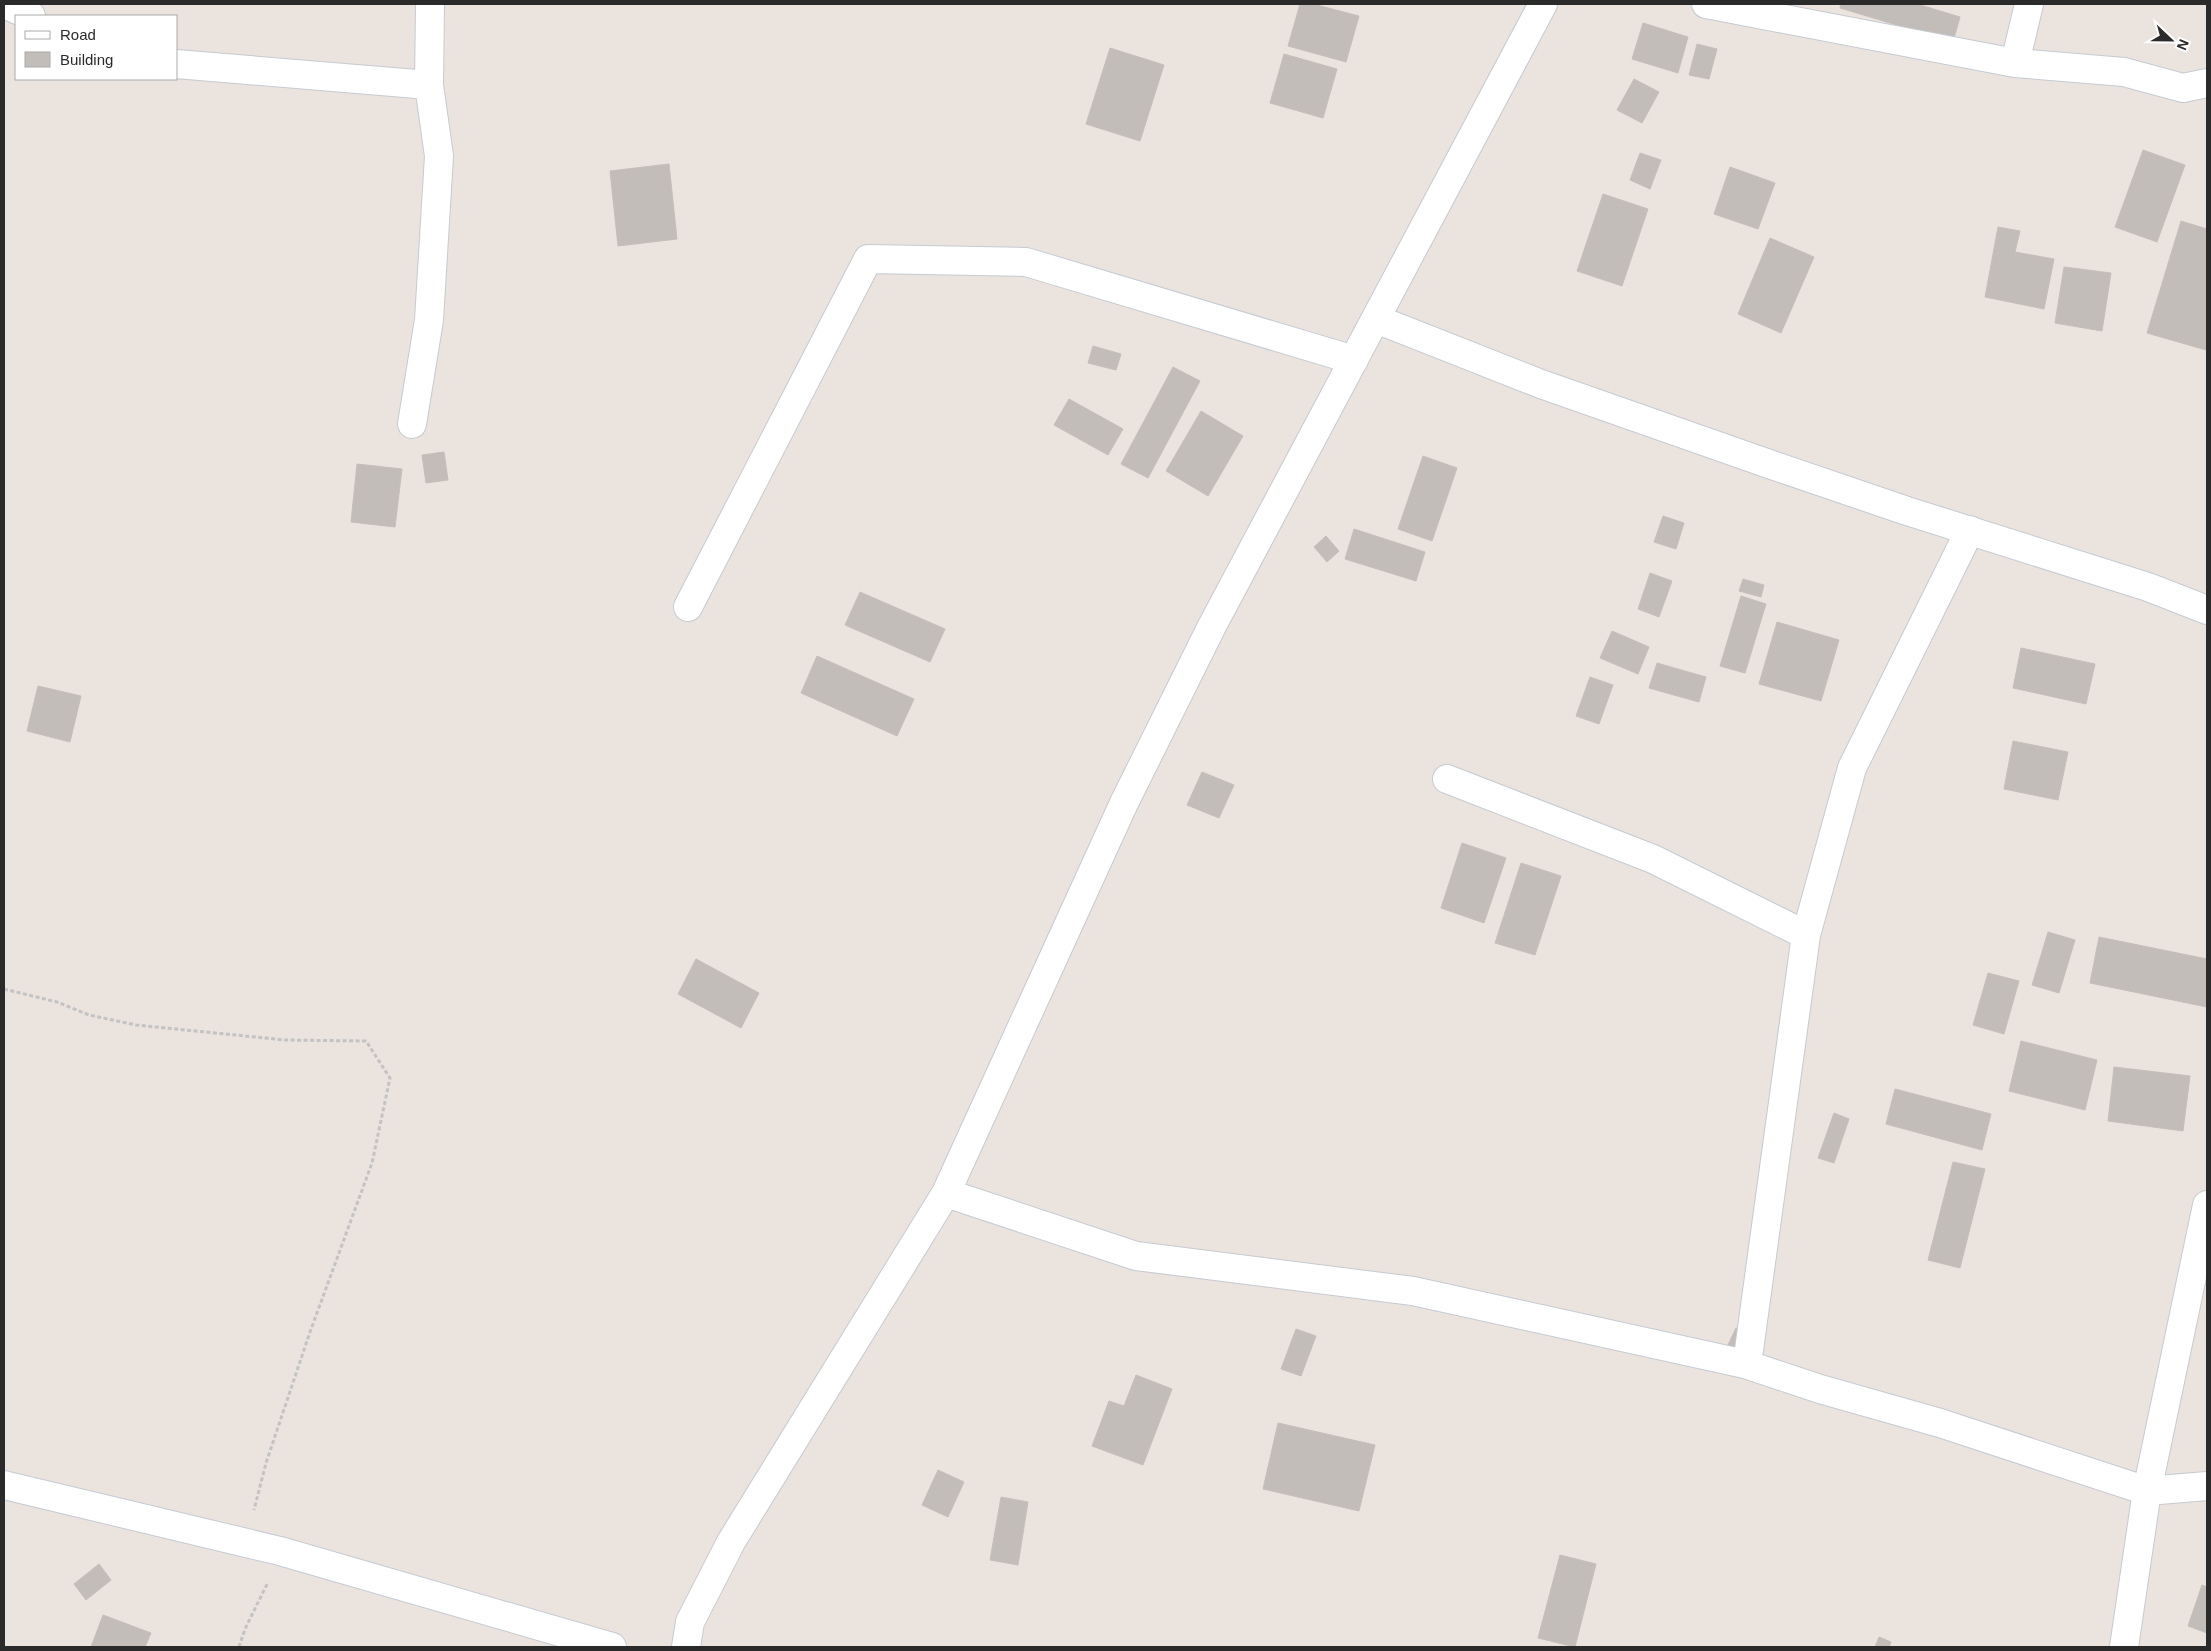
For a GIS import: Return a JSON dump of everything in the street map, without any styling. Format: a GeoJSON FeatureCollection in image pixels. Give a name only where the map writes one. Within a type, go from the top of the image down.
{"type":"FeatureCollection","features":[{"type":"Feature","properties":{"kind":"street"},"geometry":{"type":"LineString","coordinates":[[4,4],[29,15]]}},
{"type":"Feature","properties":{"kind":"street"},"geometry":{"type":"LineString","coordinates":[[412,424],[429,320],[438,156],[429,85],[430,4]]}},
{"type":"Feature","properties":{"kind":"street"},"geometry":{"type":"LineString","coordinates":[[686,1647],[690,1622],[731,1542],[946,1193],[1124,803],[1212,626],[1544,4]]}},
{"type":"Feature","properties":{"kind":"street"},"geometry":{"type":"LineString","coordinates":[[1706,4],[2014,63],[2124,72],[2183,88],[2207,83]]}},
{"type":"Feature","properties":{"kind":"street"},"geometry":{"type":"LineString","coordinates":[[2014,63],[2029,4]]}},
{"type":"Feature","properties":{"kind":"street"},"geometry":{"type":"LineString","coordinates":[[178,64],[429,85]]}},
{"type":"Feature","properties":{"kind":"street"},"geometry":{"type":"LineString","coordinates":[[688,607],[868,259],[1026,262],[1354,360]]}},
{"type":"Feature","properties":{"kind":"street"},"geometry":{"type":"LineString","coordinates":[[1376,319],[1541,384],[1772,465],[2148,587],[2207,610]]}},
{"type":"Feature","properties":{"kind":"street"},"geometry":{"type":"LineString","coordinates":[[1745,1364],[1753,1321],[1806,935],[1852,768],[1970,530]]}},
{"type":"Feature","properties":{"kind":"street"},"geometry":{"type":"LineString","coordinates":[[1447,779],[1653,859],[1806,935]]}},
{"type":"Feature","properties":{"kind":"street"},"geometry":{"type":"LineString","coordinates":[[946,1193],[1136,1256],[1413,1291],[1745,1364],[1820,1389],[1940,1424],[2146,1491],[2207,1486]]}},
{"type":"Feature","properties":{"kind":"street"},"geometry":{"type":"LineString","coordinates":[[2124,1647],[2146,1491],[2207,1205]]}},
{"type":"Feature","properties":{"kind":"street"},"geometry":{"type":"LineString","coordinates":[[4,1485],[280,1551],[612,1647]]}},
{"type":"Feature","properties":{"kind":"path"},"geometry":{"type":"LineString","coordinates":[[4,989],[57,1002],[89,1015],[136,1025],[285,1040],[366,1041],[390,1078],[372,1163],[310,1332],[269,1454],[245,1542]]}},
{"type":"Feature","properties":{"kind":"path"},"geometry":{"type":"LineString","coordinates":[[239,1647],[245,1629],[264,1594],[280,1551]]}},
{"type":"Feature","properties":{"kind":"building"},"geometry":{"type":"Polygon","coordinates":[[[1300,4],[1313,4],[1359,16],[1346,62],[1288,46],[1300,4]]]}},
{"type":"Feature","properties":{"kind":"building"},"geometry":{"type":"Polygon","coordinates":[[[1841,4],[1917,4],[1960,17],[1953,42],[1840,8],[1841,4]]]}},
{"type":"Feature","properties":{"kind":"building"},"geometry":{"type":"Polygon","coordinates":[[[1643,23],[1688,37],[1678,73],[1632,59],[1643,23]]]}},
{"type":"Feature","properties":{"kind":"building"},"geometry":{"type":"Polygon","coordinates":[[[1697,44],[1717,49],[1709,79],[1689,75],[1697,44]]]}},
{"type":"Feature","properties":{"kind":"building"},"geometry":{"type":"Polygon","coordinates":[[[1110,48],[1164,65],[1140,141],[1086,124],[1110,48]]]}},
{"type":"Feature","properties":{"kind":"building"},"geometry":{"type":"Polygon","coordinates":[[[1284,54],[1337,69],[1323,118],[1270,103],[1284,54]]]}},
{"type":"Feature","properties":{"kind":"building"},"geometry":{"type":"Polygon","coordinates":[[[1634,79],[1659,92],[1642,123],[1617,110],[1634,79]]]}},
{"type":"Feature","properties":{"kind":"building"},"geometry":{"type":"Polygon","coordinates":[[[2143,150],[2185,165],[2157,242],[2115,227],[2143,150]]]}},
{"type":"Feature","properties":{"kind":"building"},"geometry":{"type":"Polygon","coordinates":[[[1640,153],[1661,160],[1650,189],[1630,180],[1640,153]]]}},
{"type":"Feature","properties":{"kind":"building"},"geometry":{"type":"Polygon","coordinates":[[[669,164],[677,239],[618,246],[610,171],[669,164]]]}},
{"type":"Feature","properties":{"kind":"building"},"geometry":{"type":"Polygon","coordinates":[[[1730,167],[1775,183],[1758,229],[1714,214],[1730,167]]]}},
{"type":"Feature","properties":{"kind":"building"},"geometry":{"type":"Polygon","coordinates":[[[1603,194],[1648,209],[1622,286],[1577,271],[1603,194]]]}},
{"type":"Feature","properties":{"kind":"building"},"geometry":{"type":"Polygon","coordinates":[[[2181,221],[2207,229],[2206,350],[2147,333],[2181,221]]]}},
{"type":"Feature","properties":{"kind":"building"},"geometry":{"type":"Polygon","coordinates":[[[1998,227],[2020,231],[2015,252],[2054,259],[2044,309],[1985,297],[1998,227]]]}},
{"type":"Feature","properties":{"kind":"building"},"geometry":{"type":"Polygon","coordinates":[[[1770,238],[1814,257],[1781,333],[1738,314],[1770,238]]]}},
{"type":"Feature","properties":{"kind":"building"},"geometry":{"type":"Polygon","coordinates":[[[2064,267],[2111,273],[2102,331],[2055,323],[2064,267]]]}},
{"type":"Feature","properties":{"kind":"building"},"geometry":{"type":"Polygon","coordinates":[[[1093,346],[1121,354],[1116,370],[1088,363],[1093,346]]]}},
{"type":"Feature","properties":{"kind":"building"},"geometry":{"type":"Polygon","coordinates":[[[1173,367],[1200,381],[1148,478],[1121,464],[1173,367]]]}},
{"type":"Feature","properties":{"kind":"building"},"geometry":{"type":"Polygon","coordinates":[[[1069,399],[1123,429],[1108,455],[1054,425],[1069,399]]]}},
{"type":"Feature","properties":{"kind":"building"},"geometry":{"type":"Polygon","coordinates":[[[1201,411],[1243,436],[1208,496],[1166,471],[1201,411]]]}},
{"type":"Feature","properties":{"kind":"building"},"geometry":{"type":"Polygon","coordinates":[[[444,452],[448,480],[426,483],[422,455],[444,452]]]}},
{"type":"Feature","properties":{"kind":"building"},"geometry":{"type":"Polygon","coordinates":[[[1423,456],[1457,468],[1432,541],[1398,529],[1423,456]]]}},
{"type":"Feature","properties":{"kind":"building"},"geometry":{"type":"Polygon","coordinates":[[[357,464],[402,469],[395,527],[351,522],[357,464]]]}},
{"type":"Feature","properties":{"kind":"building"},"geometry":{"type":"Polygon","coordinates":[[[1663,516],[1684,523],[1676,549],[1654,542],[1663,516]]]}},
{"type":"Feature","properties":{"kind":"building"},"geometry":{"type":"Polygon","coordinates":[[[1354,529],[1425,552],[1416,581],[1345,559],[1354,529]]]}},
{"type":"Feature","properties":{"kind":"building"},"geometry":{"type":"Polygon","coordinates":[[[1326,536],[1339,551],[1327,562],[1314,547],[1326,536]]]}},
{"type":"Feature","properties":{"kind":"building"},"geometry":{"type":"Polygon","coordinates":[[[1650,573],[1672,581],[1659,617],[1638,609],[1650,573]]]}},
{"type":"Feature","properties":{"kind":"building"},"geometry":{"type":"Polygon","coordinates":[[[1743,579],[1764,585],[1761,597],[1739,591],[1743,579]]]}},
{"type":"Feature","properties":{"kind":"building"},"geometry":{"type":"Polygon","coordinates":[[[860,592],[945,629],[930,662],[845,625],[860,592]]]}},
{"type":"Feature","properties":{"kind":"building"},"geometry":{"type":"Polygon","coordinates":[[[1741,596],[1766,604],[1745,673],[1720,666],[1741,596]]]}},
{"type":"Feature","properties":{"kind":"building"},"geometry":{"type":"Polygon","coordinates":[[[1777,622],[1839,640],[1821,701],[1759,684],[1777,622]]]}},
{"type":"Feature","properties":{"kind":"building"},"geometry":{"type":"Polygon","coordinates":[[[1612,631],[1649,647],[1638,674],[1600,658],[1612,631]]]}},
{"type":"Feature","properties":{"kind":"building"},"geometry":{"type":"Polygon","coordinates":[[[2021,648],[2095,664],[2086,704],[2013,688],[2021,648]]]}},
{"type":"Feature","properties":{"kind":"building"},"geometry":{"type":"Polygon","coordinates":[[[817,656],[914,699],[897,736],[801,693],[817,656]]]}},
{"type":"Feature","properties":{"kind":"building"},"geometry":{"type":"Polygon","coordinates":[[[1657,663],[1706,677],[1699,702],[1649,688],[1657,663]]]}},
{"type":"Feature","properties":{"kind":"building"},"geometry":{"type":"Polygon","coordinates":[[[1590,677],[1613,685],[1599,724],[1576,716],[1590,677]]]}},
{"type":"Feature","properties":{"kind":"building"},"geometry":{"type":"Polygon","coordinates":[[[38,686],[81,696],[70,742],[27,731],[38,686]]]}},
{"type":"Feature","properties":{"kind":"building"},"geometry":{"type":"Polygon","coordinates":[[[2013,741],[2068,752],[2058,800],[2004,789],[2013,741]]]}},
{"type":"Feature","properties":{"kind":"building"},"geometry":{"type":"Polygon","coordinates":[[[1202,772],[1234,785],[1219,818],[1187,805],[1202,772]]]}},
{"type":"Feature","properties":{"kind":"building"},"geometry":{"type":"Polygon","coordinates":[[[1462,843],[1506,858],[1484,923],[1441,908],[1462,843]]]}},
{"type":"Feature","properties":{"kind":"building"},"geometry":{"type":"Polygon","coordinates":[[[1521,863],[1561,876],[1535,955],[1495,943],[1521,863]]]}},
{"type":"Feature","properties":{"kind":"building"},"geometry":{"type":"Polygon","coordinates":[[[2048,932],[2075,940],[2059,993],[2032,985],[2048,932]]]}},
{"type":"Feature","properties":{"kind":"building"},"geometry":{"type":"Polygon","coordinates":[[[2099,937],[2207,959],[2207,1007],[2090,983],[2099,937]]]}},
{"type":"Feature","properties":{"kind":"building"},"geometry":{"type":"Polygon","coordinates":[[[696,959],[759,993],[741,1028],[678,994],[696,959]]]}},
{"type":"Feature","properties":{"kind":"building"},"geometry":{"type":"Polygon","coordinates":[[[1988,973],[2019,981],[2004,1034],[1973,1025],[1988,973]]]}},
{"type":"Feature","properties":{"kind":"building"},"geometry":{"type":"Polygon","coordinates":[[[2021,1041],[2097,1060],[2085,1110],[2009,1091],[2021,1041]]]}},
{"type":"Feature","properties":{"kind":"building"},"geometry":{"type":"Polygon","coordinates":[[[2114,1067],[2190,1076],[2183,1131],[2108,1121],[2114,1067]]]}},
{"type":"Feature","properties":{"kind":"building"},"geometry":{"type":"Polygon","coordinates":[[[1895,1089],[1991,1114],[1982,1150],[1886,1124],[1895,1089]]]}},
{"type":"Feature","properties":{"kind":"building"},"geometry":{"type":"Polygon","coordinates":[[[1834,1113],[1849,1119],[1834,1163],[1818,1158],[1834,1113]]]}},
{"type":"Feature","properties":{"kind":"building"},"geometry":{"type":"Polygon","coordinates":[[[1953,1162],[1985,1169],[1960,1268],[1928,1260],[1953,1162]]]}},
{"type":"Feature","properties":{"kind":"building"},"geometry":{"type":"Polygon","coordinates":[[[1736,1328],[1746,1333],[1737,1350],[1728,1345],[1736,1328]]]}},
{"type":"Feature","properties":{"kind":"building"},"geometry":{"type":"Polygon","coordinates":[[[1296,1329],[1316,1336],[1301,1376],[1281,1369],[1296,1329]]]}},
{"type":"Feature","properties":{"kind":"building"},"geometry":{"type":"Polygon","coordinates":[[[1136,1375],[1172,1389],[1143,1465],[1092,1446],[1109,1401],[1124,1406],[1136,1375]]]}},
{"type":"Feature","properties":{"kind":"building"},"geometry":{"type":"Polygon","coordinates":[[[1278,1423],[1375,1445],[1359,1511],[1263,1489],[1278,1423]]]}},
{"type":"Feature","properties":{"kind":"building"},"geometry":{"type":"Polygon","coordinates":[[[938,1470],[964,1482],[948,1517],[922,1505],[938,1470]]]}},
{"type":"Feature","properties":{"kind":"building"},"geometry":{"type":"Polygon","coordinates":[[[1001,1497],[1028,1502],[1018,1565],[990,1560],[1001,1497]]]}},
{"type":"Feature","properties":{"kind":"building"},"geometry":{"type":"Polygon","coordinates":[[[1560,1555],[1596,1564],[1575,1647],[1538,1638],[1560,1555]]]}},
{"type":"Feature","properties":{"kind":"building"},"geometry":{"type":"Polygon","coordinates":[[[99,1564],[111,1580],[86,1600],[74,1584],[99,1564]]]}},
{"type":"Feature","properties":{"kind":"building"},"geometry":{"type":"Polygon","coordinates":[[[2202,1585],[2207,1587],[2207,1633],[2188,1626],[2202,1585]]]}},
{"type":"Feature","properties":{"kind":"building"},"geometry":{"type":"Polygon","coordinates":[[[103,1615],[151,1633],[145,1647],[91,1647],[103,1615]]]}},
{"type":"Feature","properties":{"kind":"building"},"geometry":{"type":"Polygon","coordinates":[[[1879,1637],[1891,1642],[1889,1647],[1875,1647],[1879,1637]]]}}]}
